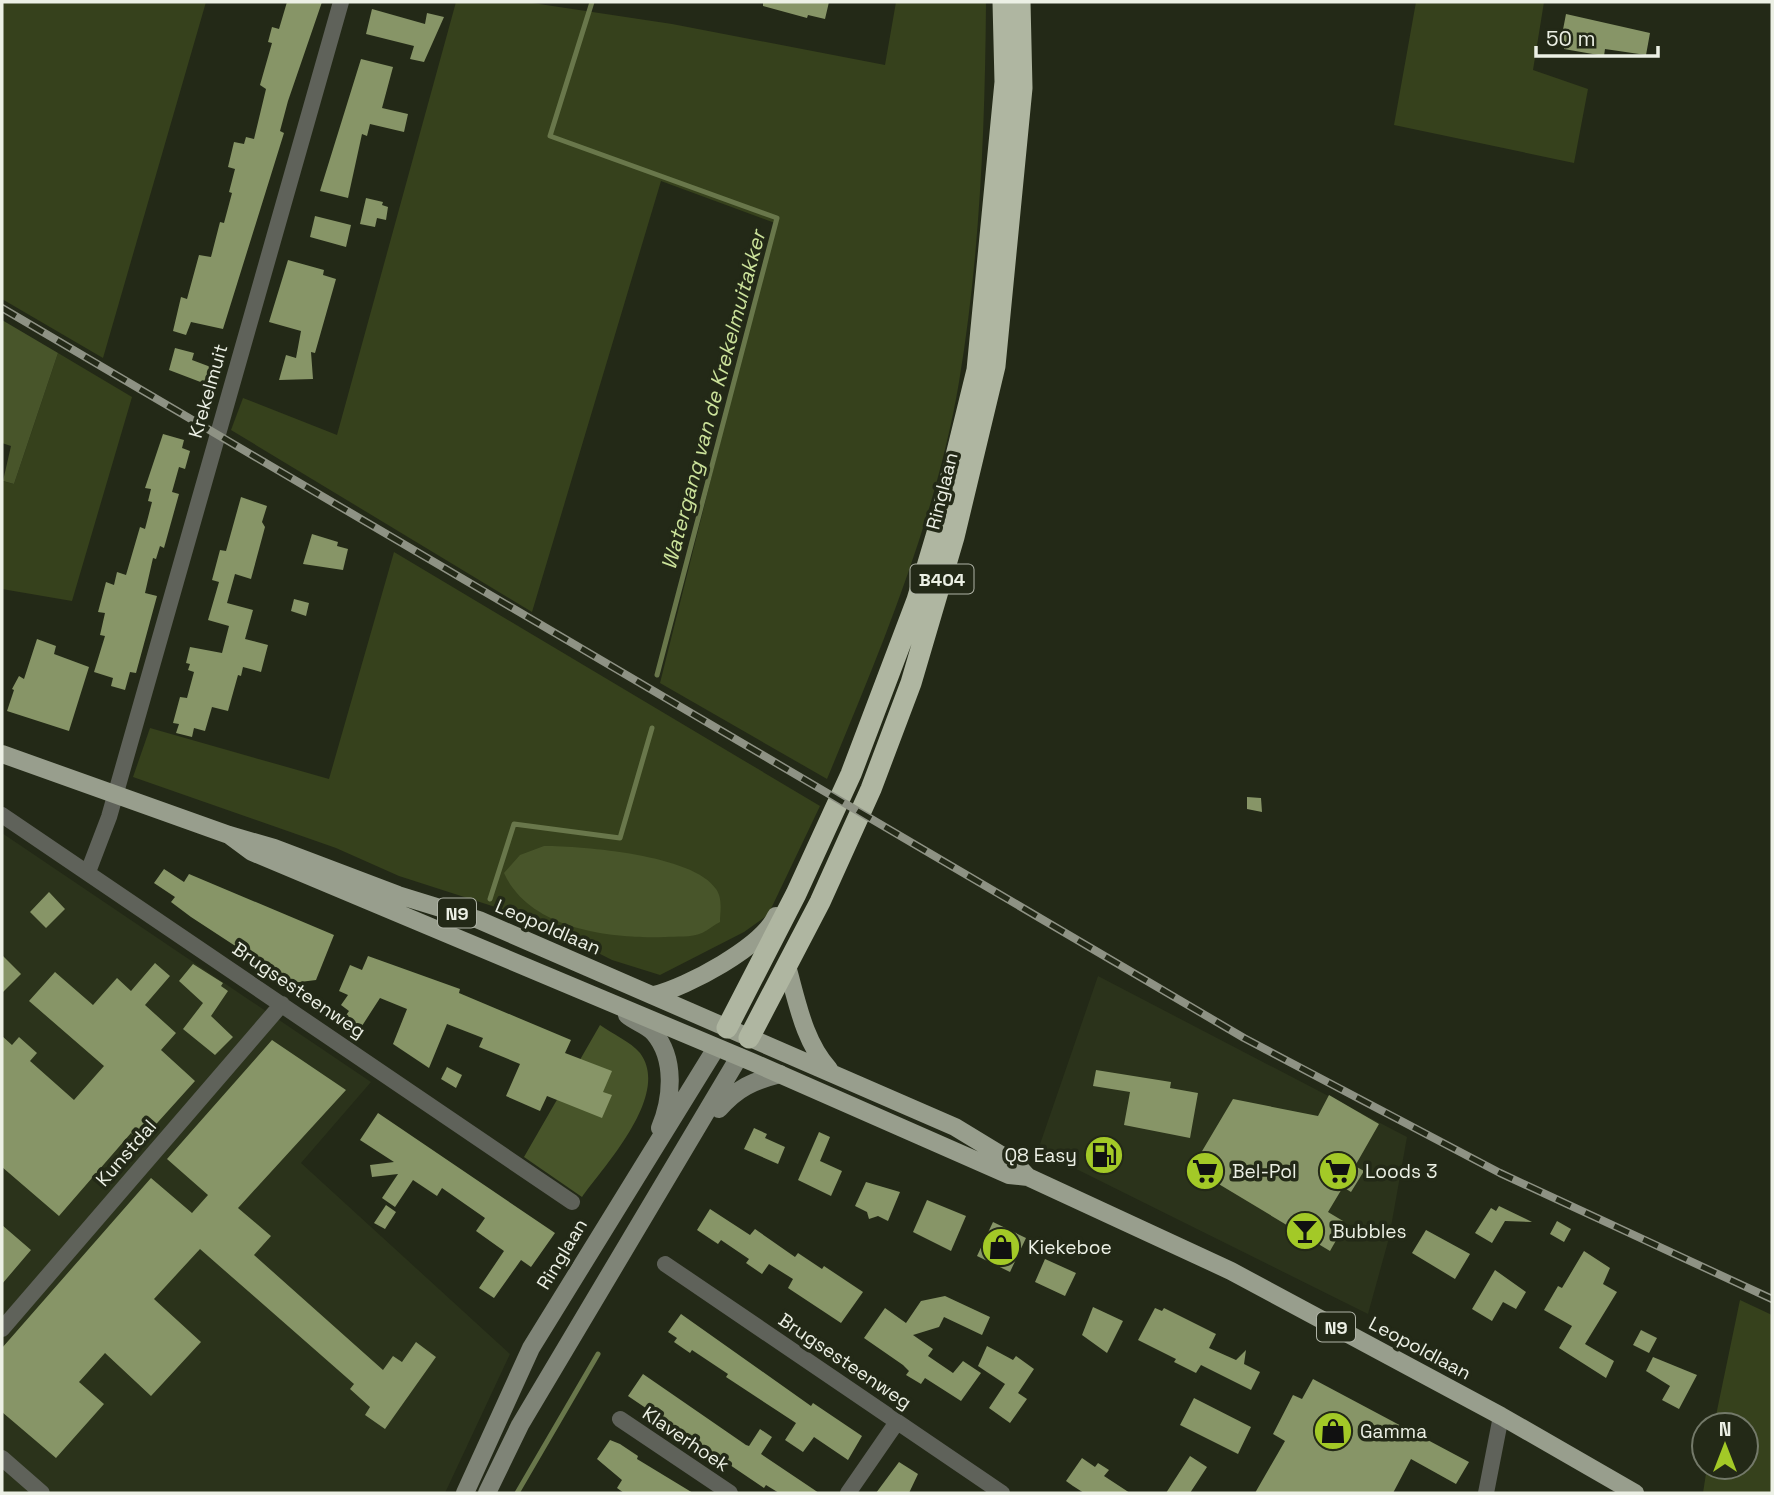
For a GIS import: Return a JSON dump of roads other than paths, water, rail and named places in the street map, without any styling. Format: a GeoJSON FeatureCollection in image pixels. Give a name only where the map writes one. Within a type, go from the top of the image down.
{"type":"FeatureCollection","features":[{"type":"Feature","properties":{"kind":"highway","name":"Ringlaan"},"geometry":{"type":"LineString","coordinates":[[727,1027],[796,894],[850,774],[917,600],[937,533],[977,370],[1005,82],[1003,2]]}},
{"type":"Feature","properties":{"kind":"highway","name":"Ringlaan"},"geometry":{"type":"LineString","coordinates":[[749,1038],[837,866],[889,743],[911,683],[954,537],[995,366],[1022,88],[1020,2]]}},
{"type":"Feature","properties":{"kind":"main road","name":"Leopoldlaan"},"geometry":{"type":"LineString","coordinates":[[2,754],[229,835],[274,848],[398,895],[479,920],[727,1027]]}},
{"type":"Feature","properties":{"kind":"main road","name":"Leopoldlaan"},"geometry":{"type":"LineString","coordinates":[[229,835],[252,852],[716,1048]]}},
{"type":"Feature","properties":{"kind":"main road"},"geometry":{"type":"LineString","coordinates":[[654,995],[681,984],[757,940],[771,927],[783,901],[796,894]]}},
{"type":"Feature","properties":{"kind":"main road"},"geometry":{"type":"LineString","coordinates":[[787,966],[816,1055],[833,1074]]}},
{"type":"Feature","properties":{"kind":"main road"},"geometry":{"type":"LineString","coordinates":[[617,1006],[655,1034],[669,1070],[671,1095],[649,1154]]}},
{"type":"Feature","properties":{"kind":"main road"},"geometry":{"type":"LineString","coordinates":[[716,1048],[727,1027]]}},
{"type":"Feature","properties":{"kind":"main road","name":"N9"},"geometry":{"type":"LineString","coordinates":[[727,1027],[749,1038]]}},
{"type":"Feature","properties":{"kind":"main road","name":"Leopoldlaan"},"geometry":{"type":"LineString","coordinates":[[749,1038],[955,1127],[1016,1164],[1028,1177]]}},
{"type":"Feature","properties":{"kind":"main road"},"geometry":{"type":"LineString","coordinates":[[487,1493],[520,1425],[749,1038]]}},
{"type":"Feature","properties":{"kind":"main road","name":"N9"},"geometry":{"type":"LineString","coordinates":[[716,1048],[739,1057]]}},
{"type":"Feature","properties":{"kind":"main road","name":"Ringlaan"},"geometry":{"type":"LineString","coordinates":[[465,1493],[531,1348],[716,1048]]}},
{"type":"Feature","properties":{"kind":"main road","name":"Leopoldlaan"},"geometry":{"type":"LineString","coordinates":[[739,1057],[1009,1175],[1028,1177],[1231,1271],[1501,1416],[1636,1493]]}},
{"type":"Feature","properties":{"kind":"main road"},"geometry":{"type":"LineString","coordinates":[[700,1124],[720,1108],[732,1093],[749,1083],[780,1074]]}},
{"type":"Feature","properties":{"kind":"street","name":"Krekelmuit"},"geometry":{"type":"LineString","coordinates":[[88,872],[109,817],[341,2]]}},
{"type":"Feature","properties":{"kind":"street","name":"Brugsesteenweg"},"geometry":{"type":"LineString","coordinates":[[2,815],[572,1202]]}},
{"type":"Feature","properties":{"kind":"street","name":"Kunstdal"},"geometry":{"type":"LineString","coordinates":[[2,1329],[282,1004]]}},
{"type":"Feature","properties":{"kind":"street","name":"Brugsesteenweg"},"geometry":{"type":"LineString","coordinates":[[665,1265],[1002,1493]]}},
{"type":"Feature","properties":{"kind":"street"},"geometry":{"type":"LineString","coordinates":[[1486,1493],[1501,1416]]}},
{"type":"Feature","properties":{"kind":"street","name":"Klaverhoek"},"geometry":{"type":"LineString","coordinates":[[620,1419],[730,1493]]}},
{"type":"Feature","properties":{"kind":"street"},"geometry":{"type":"LineString","coordinates":[[848,1493],[897,1422]]}},
{"type":"Feature","properties":{"kind":"street"},"geometry":{"type":"LineString","coordinates":[[2,1458],[42,1493]]}},
{"type":"Feature","properties":{"kind":"waterway","name":"Watergang van de Krekelmuitakker"},"geometry":{"type":"LineString","coordinates":[[592,2],[550,136],[777,218],[657,675]]}},
{"type":"Feature","properties":{"kind":"waterway"},"geometry":{"type":"LineString","coordinates":[[490,899],[514,824],[620,838],[652,728]]}},
{"type":"Feature","properties":{"kind":"waterway"},"geometry":{"type":"LineString","coordinates":[[517,1493],[598,1354]]}},
{"type":"Feature","properties":{"kind":"railway"},"geometry":{"type":"LineString","coordinates":[[2,308],[1244,1038],[1500,1173],[1772,1299]]}},
{"type":"Feature","properties":{"kind":"place","name":"Q8 Easy"},"geometry":{"type":"Point","coordinates":[1104,1155]}},
{"type":"Feature","properties":{"kind":"place","name":"Bel-Pol"},"geometry":{"type":"Point","coordinates":[1205,1171]}},
{"type":"Feature","properties":{"kind":"place","name":"Loods 3"},"geometry":{"type":"Point","coordinates":[1338,1171]}},
{"type":"Feature","properties":{"kind":"place","name":"Bubbles"},"geometry":{"type":"Point","coordinates":[1305,1231]}},
{"type":"Feature","properties":{"kind":"place","name":"Kiekeboe"},"geometry":{"type":"Point","coordinates":[1001,1247]}},
{"type":"Feature","properties":{"kind":"place","name":"Gamma"},"geometry":{"type":"Point","coordinates":[1333,1431]}}]}
